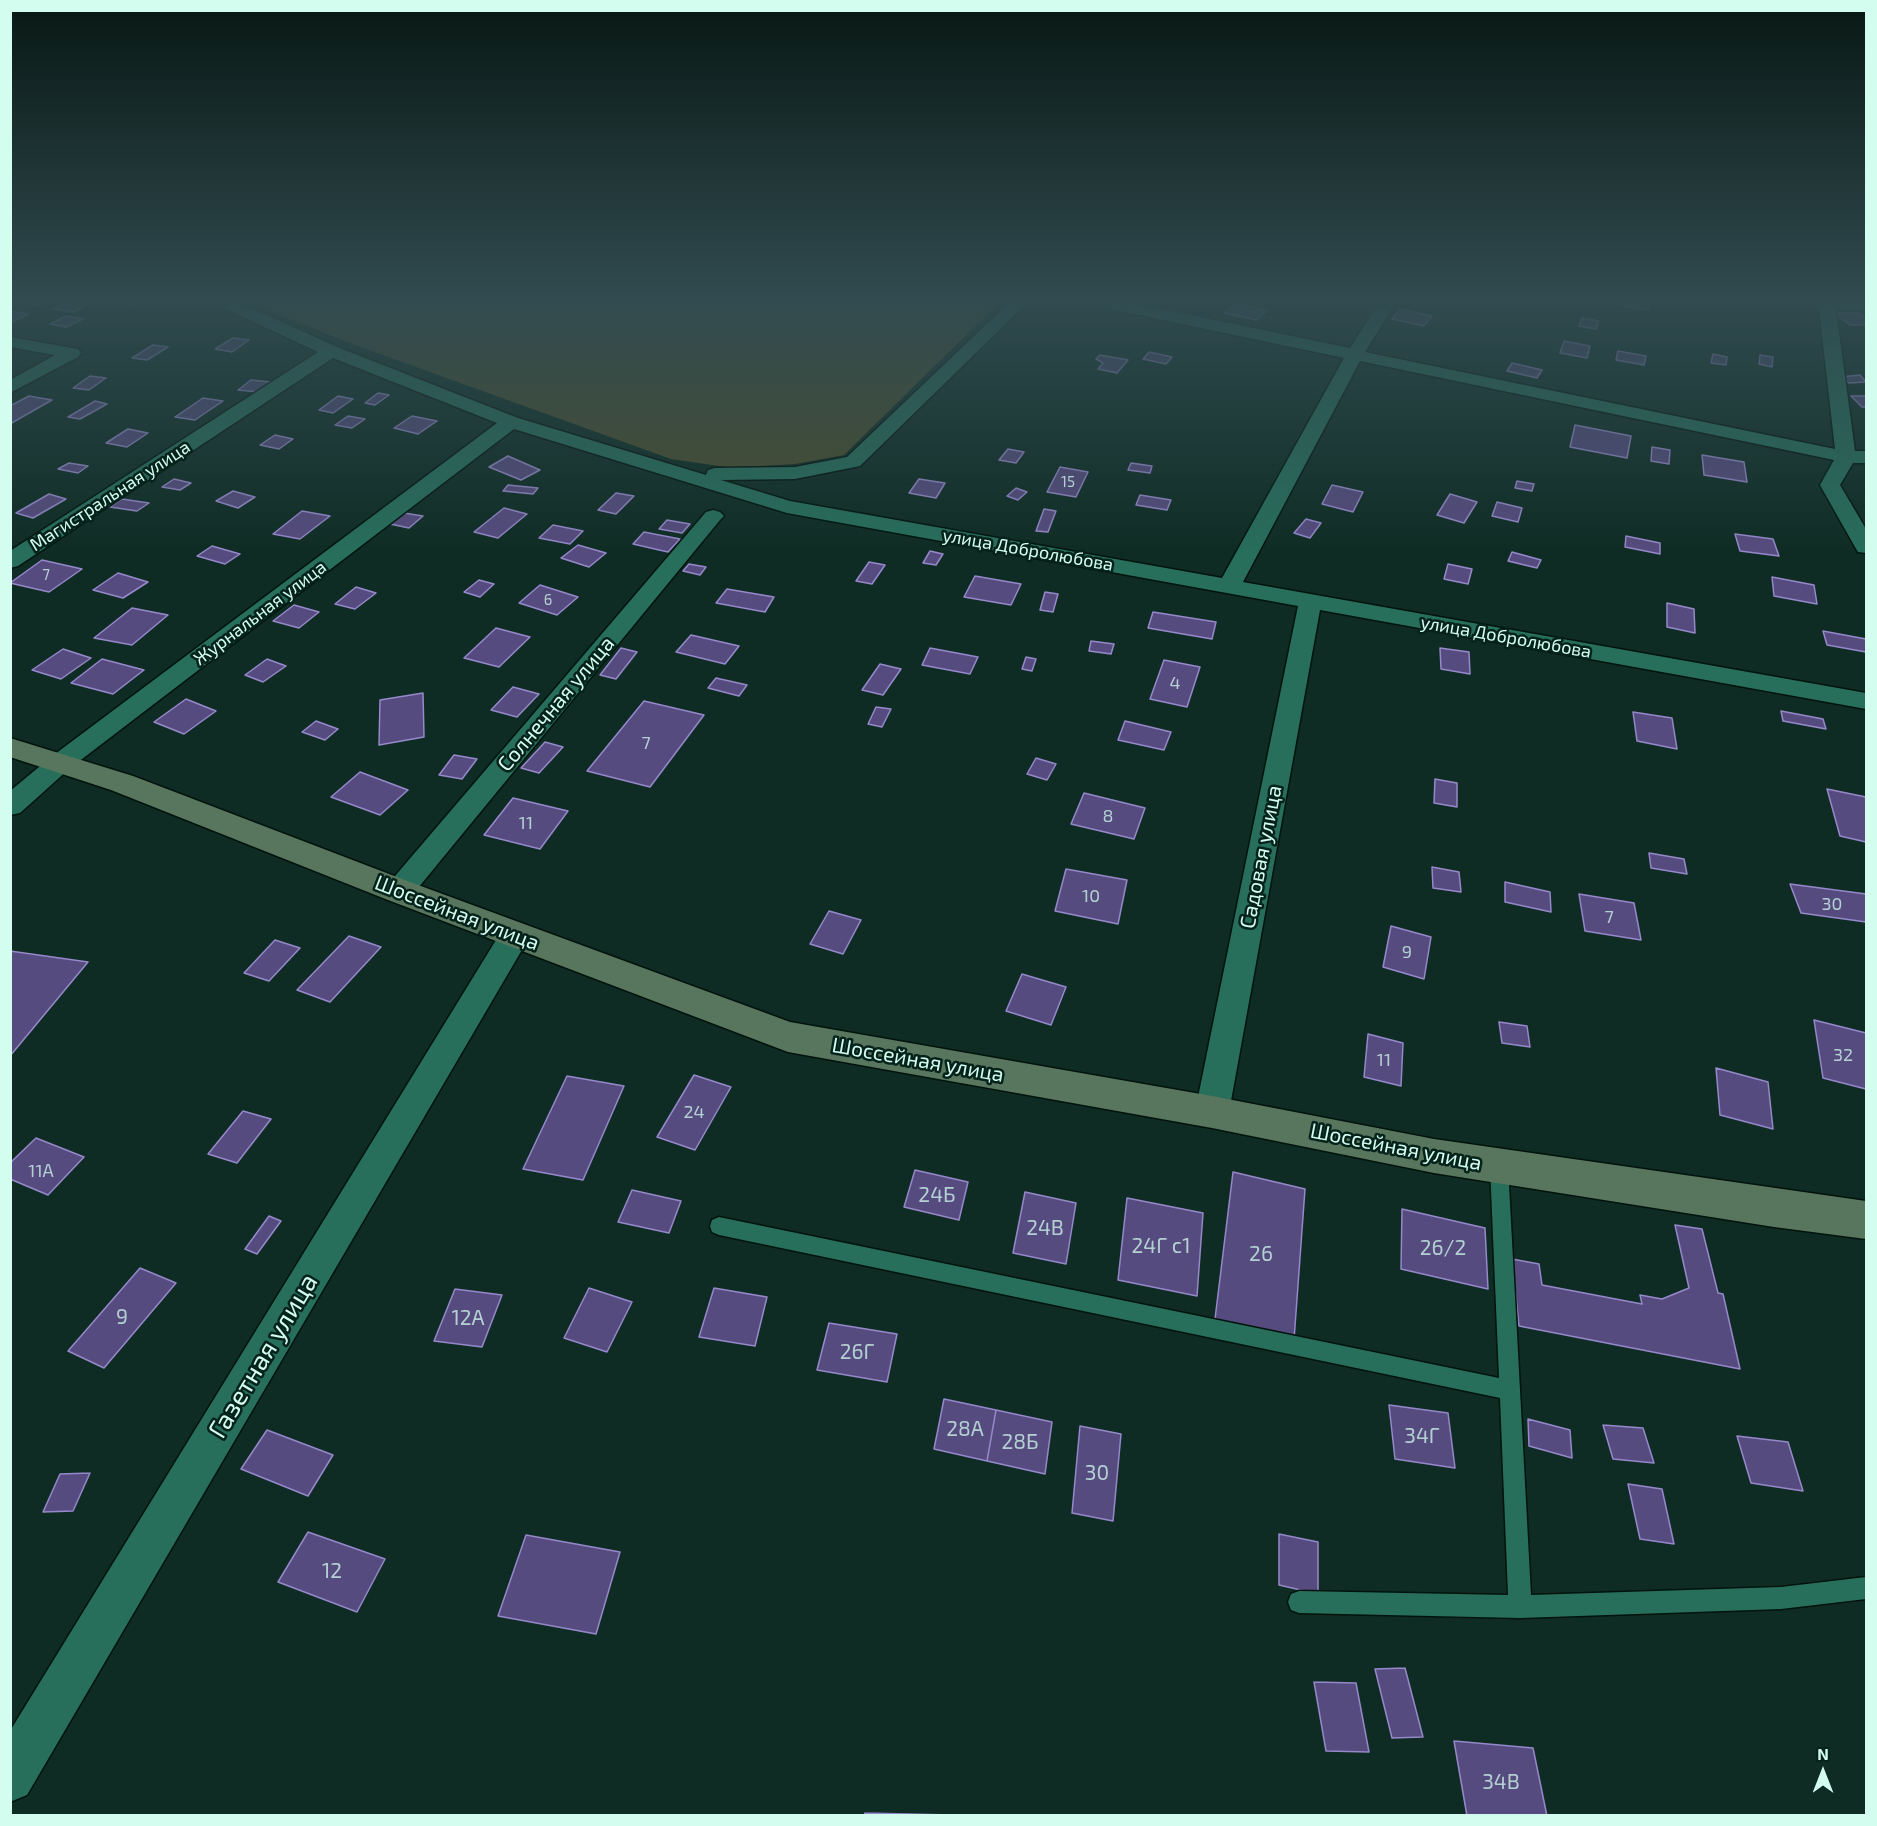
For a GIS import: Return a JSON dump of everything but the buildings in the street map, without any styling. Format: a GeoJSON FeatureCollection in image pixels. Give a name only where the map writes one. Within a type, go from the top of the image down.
{"type":"FeatureCollection","features":[{"type":"Feature","properties":{"kind":"main road","name":"Шоссейная улица"},"geometry":{"type":"LineString","coordinates":[[10,747],[122,783],[514,935],[788,1037],[1212,1112],[1434,1156],[1866,1220]]}},
{"type":"Feature","properties":{"kind":"street","name":"Магистральная улица"},"geometry":{"type":"LineString","coordinates":[[10,561],[280,384]]}},
{"type":"Feature","properties":{"kind":"street","name":"улица Добролюбова"},"geometry":{"type":"LineString","coordinates":[[415,384],[511,422],[787,507],[1866,701]]}},
{"type":"Feature","properties":{"kind":"street"},"geometry":{"type":"LineString","coordinates":[[660,468],[728,476],[795,473],[853,462],[934,384]]}},
{"type":"Feature","properties":{"kind":"street"},"geometry":{"type":"LineString","coordinates":[[1229,587],[1338,384]]}},
{"type":"Feature","properties":{"kind":"street"},"geometry":{"type":"LineString","coordinates":[[1498,384],[1856,457]]}},
{"type":"Feature","properties":{"kind":"street"},"geometry":{"type":"LineString","coordinates":[[1842,384],[1856,457]]}},
{"type":"Feature","properties":{"kind":"street","name":"Журнальная улица"},"geometry":{"type":"LineString","coordinates":[[10,806],[60,763],[511,422]]}},
{"type":"Feature","properties":{"kind":"street"},"geometry":{"type":"LineString","coordinates":[[1856,457],[1830,485],[1866,547]]}},
{"type":"Feature","properties":{"kind":"street","name":"Солнечная улица"},"geometry":{"type":"LineString","coordinates":[[399,891],[713,516]]}},
{"type":"Feature","properties":{"kind":"street","name":"Садовая улица"},"geometry":{"type":"LineString","coordinates":[[1212,1112],[1311,602]]}},
{"type":"Feature","properties":{"kind":"street","name":"Газетная улица"},"geometry":{"type":"LineString","coordinates":[[10,1778],[514,935]]}},
{"type":"Feature","properties":{"kind":"lane"},"geometry":{"type":"LineString","coordinates":[[1499,1166],[1520,1607]]}},
{"type":"Feature","properties":{"kind":"lane"},"geometry":{"type":"LineString","coordinates":[[719,1226],[1509,1390]]}},
{"type":"Feature","properties":{"kind":"lane"},"geometry":{"type":"LineString","coordinates":[[1299,1602],[1520,1607],[1781,1598],[1866,1588]]}},
{"type":"Feature","properties":{"kind":"green space"},"geometry":{"type":"Polygon","coordinates":[[[464,384],[916,384],[844,455],[795,464],[733,468],[671,459],[464,384]]]}}]}
